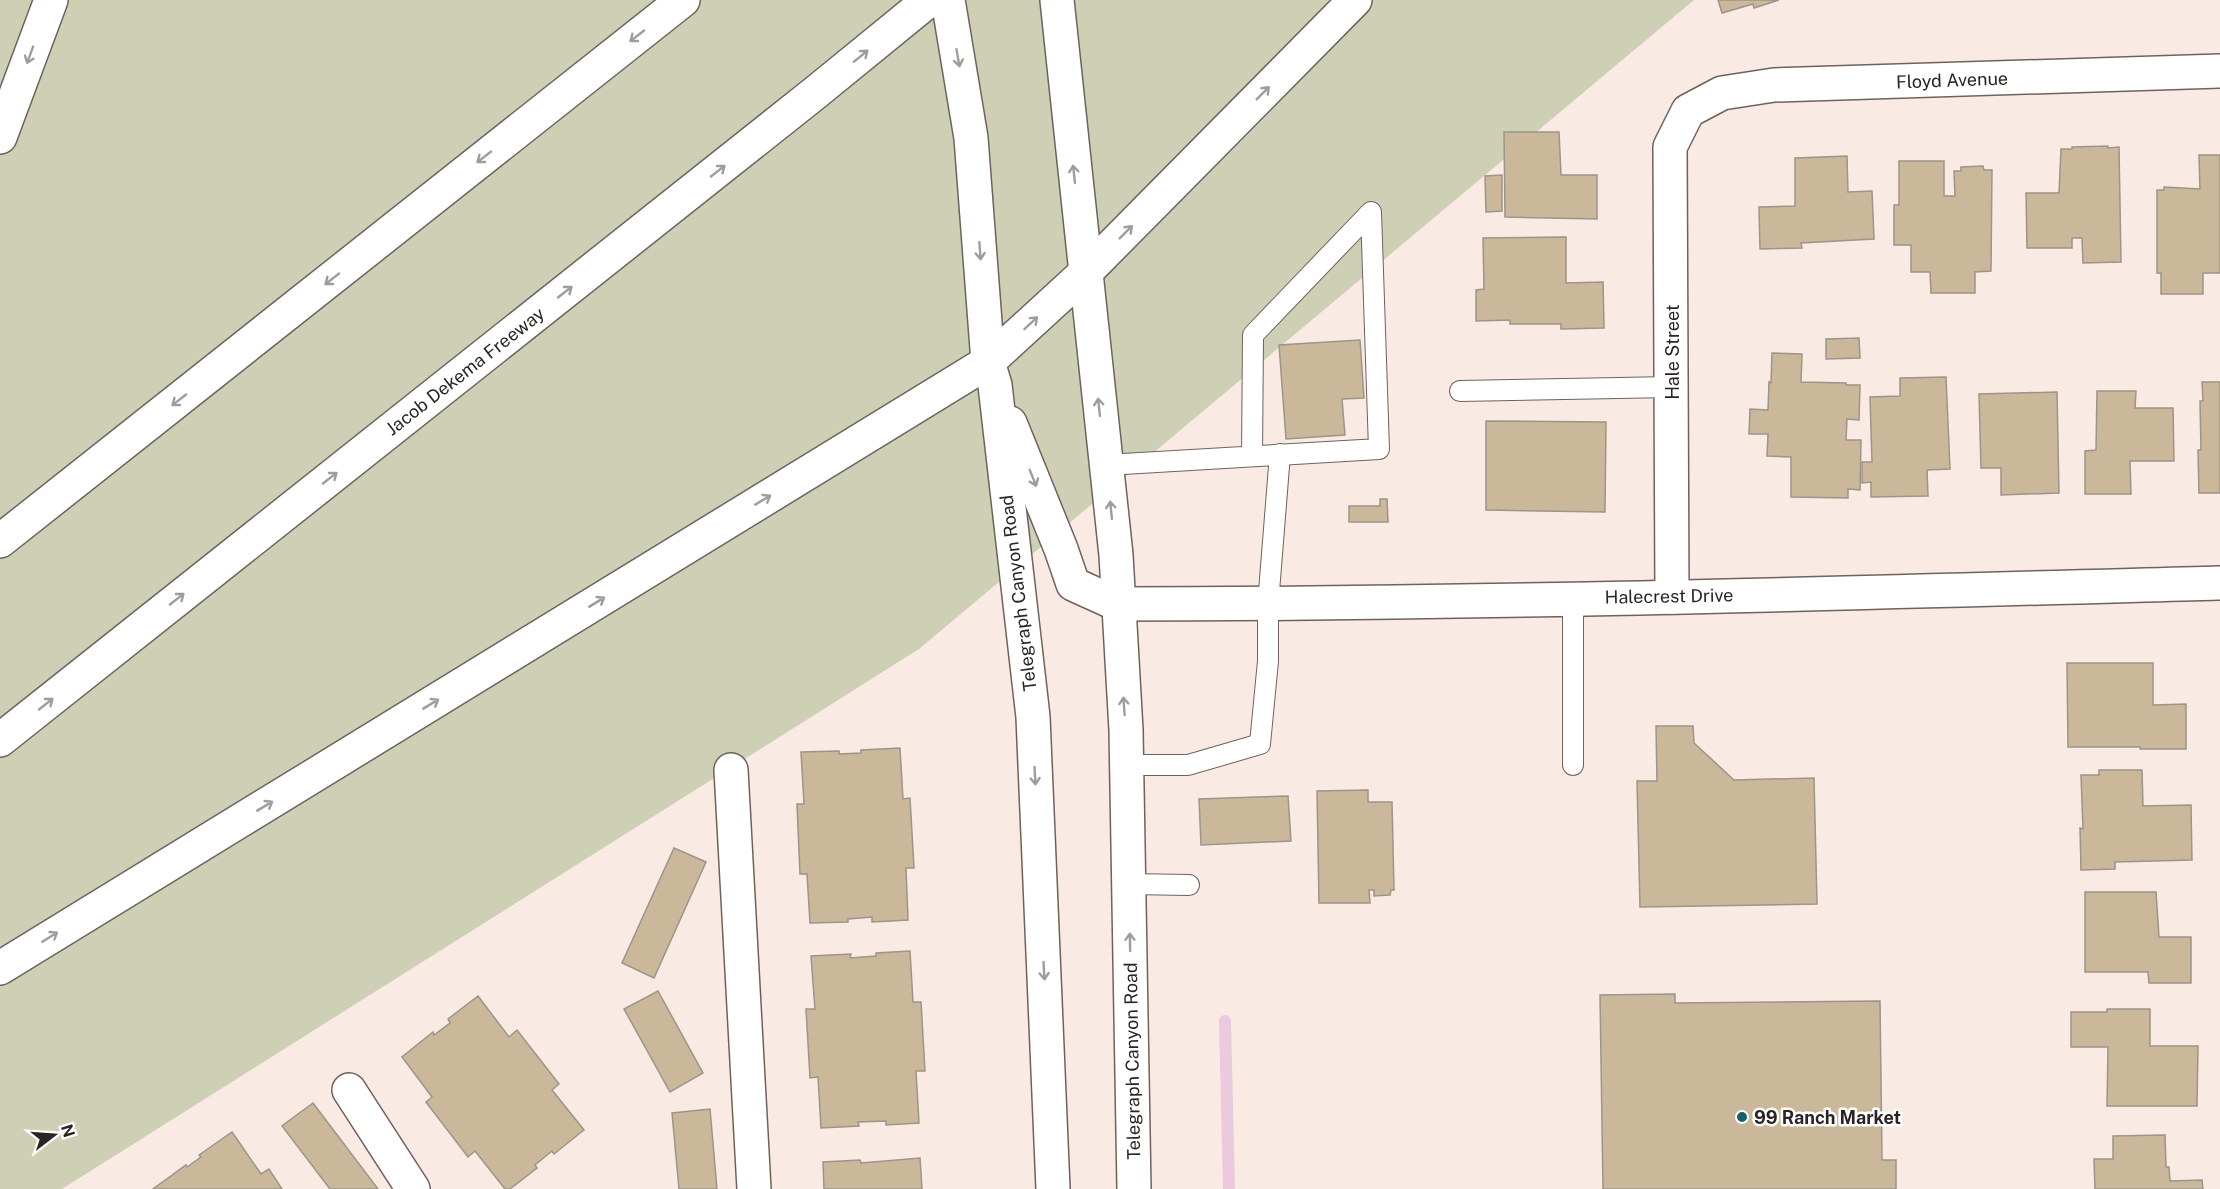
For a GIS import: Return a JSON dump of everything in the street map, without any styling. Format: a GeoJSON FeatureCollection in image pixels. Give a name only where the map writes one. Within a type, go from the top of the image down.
{"type":"FeatureCollection","features":[{"type":"Feature","properties":{"kind":"main road"},"geometry":{"type":"LineString","coordinates":[[0,137],[51,0]]}},
{"type":"Feature","properties":{"kind":"main road"},"geometry":{"type":"LineString","coordinates":[[0,541],[683,0]]}},
{"type":"Feature","properties":{"kind":"main road","name":"Jacob Dekema Freeway"},"geometry":{"type":"LineString","coordinates":[[0,740],[930,0]]}},
{"type":"Feature","properties":{"kind":"main road","name":"Telegraph Canyon Road"},"geometry":{"type":"LineString","coordinates":[[948,0],[971,138],[992,374],[1033,717],[1053,1189]]}},
{"type":"Feature","properties":{"kind":"main road","name":"Telegraph Canyon Road"},"geometry":{"type":"LineString","coordinates":[[1057,0],[1084,274],[1116,555],[1127,765],[1134,1189]]}},
{"type":"Feature","properties":{"kind":"main road"},"geometry":{"type":"LineString","coordinates":[[0,968],[992,374],[1084,274],[1355,0]]}},
{"type":"Feature","properties":{"kind":"main road","name":"Floyd Avenue"},"geometry":{"type":"LineString","coordinates":[[1688,111],[1722,93],[1774,85],[2220,71]]}},
{"type":"Feature","properties":{"kind":"main road","name":"Hale Street"},"geometry":{"type":"LineString","coordinates":[[1672,597],[1670,147],[1688,111]]}},
{"type":"Feature","properties":{"kind":"main road"},"geometry":{"type":"LineString","coordinates":[[992,374],[1073,584],[1117,604]]}},
{"type":"Feature","properties":{"kind":"main road","name":"Halecrest Drive"},"geometry":{"type":"LineString","coordinates":[[1117,604],[1268,604],[1672,597],[2220,583]]}},
{"type":"Feature","properties":{"kind":"main road"},"geometry":{"type":"LineString","coordinates":[[731,770],[754,1189]]}},
{"type":"Feature","properties":{"kind":"main road"},"geometry":{"type":"LineString","coordinates":[[349,1090],[413,1189]]}},
{"type":"Feature","properties":{"kind":"lane"},"geometry":{"type":"LineString","coordinates":[[1106,465],[1379,449],[1371,212],[1252,335],[1252,456]]}},
{"type":"Feature","properties":{"kind":"lane"},"geometry":{"type":"LineString","coordinates":[[1460,391],[1672,387]]}},
{"type":"Feature","properties":{"kind":"lane"},"geometry":{"type":"LineString","coordinates":[[1127,765],[1188,765],[1260,744],[1268,661],[1268,604],[1280,454]]}},
{"type":"Feature","properties":{"kind":"lane"},"geometry":{"type":"LineString","coordinates":[[1573,598],[1573,765]]}},
{"type":"Feature","properties":{"kind":"lane"},"geometry":{"type":"LineString","coordinates":[[1129,884],[1189,885]]}},
{"type":"Feature","properties":{"kind":"green space"},"geometry":{"type":"Polygon","coordinates":[[[0,0],[1694,0],[919,649],[62,1189],[0,1189],[0,0]]]}},
{"type":"Feature","properties":{"kind":"building"},"geometry":{"type":"Polygon","coordinates":[[[1718,0],[1779,0],[1754,8],[1753,4],[1722,13],[1718,0]]]}},
{"type":"Feature","properties":{"kind":"building"},"geometry":{"type":"Polygon","coordinates":[[[1504,132],[1559,132],[1561,175],[1597,175],[1597,219],[1505,217],[1504,132]]]}},
{"type":"Feature","properties":{"kind":"building"},"geometry":{"type":"Polygon","coordinates":[[[2108,146],[2108,148],[2119,147],[2121,262],[2083,263],[2082,238],[2072,238],[2072,248],[2027,248],[2026,193],[2059,193],[2061,149],[2108,146]]]}},
{"type":"Feature","properties":{"kind":"building"},"geometry":{"type":"Polygon","coordinates":[[[2199,155],[2220,155],[2220,273],[2203,273],[2203,294],[2161,294],[2161,273],[2157,273],[2157,190],[2164,190],[2164,187],[2200,189],[2199,155]]]}},
{"type":"Feature","properties":{"kind":"building"},"geometry":{"type":"Polygon","coordinates":[[[1847,156],[1848,192],[1872,191],[1874,239],[1801,243],[1802,248],[1760,249],[1759,207],[1795,206],[1795,158],[1847,156]]]}},
{"type":"Feature","properties":{"kind":"building"},"geometry":{"type":"Polygon","coordinates":[[[1899,161],[1944,161],[1944,196],[1955,196],[1954,171],[1961,171],[1961,167],[1983,166],[1984,170],[1992,170],[1991,271],[1975,272],[1975,293],[1931,293],[1930,272],[1911,272],[1911,245],[1894,245],[1894,205],[1899,205],[1899,161]]]}},
{"type":"Feature","properties":{"kind":"building"},"geometry":{"type":"Polygon","coordinates":[[[1502,175],[1502,211],[1486,212],[1485,176],[1502,175]]]}},
{"type":"Feature","properties":{"kind":"building"},"geometry":{"type":"Polygon","coordinates":[[[1566,237],[1566,283],[1603,282],[1604,328],[1561,329],[1561,324],[1510,324],[1510,320],[1476,321],[1476,290],[1484,289],[1483,238],[1566,237]]]}},
{"type":"Feature","properties":{"kind":"building"},"geometry":{"type":"Polygon","coordinates":[[[1859,338],[1860,358],[1826,359],[1826,339],[1859,338]]]}},
{"type":"Feature","properties":{"kind":"building"},"geometry":{"type":"Polygon","coordinates":[[[1360,340],[1364,398],[1342,399],[1345,435],[1286,439],[1279,345],[1360,340]]]}},
{"type":"Feature","properties":{"kind":"building"},"geometry":{"type":"Polygon","coordinates":[[[1772,353],[1802,354],[1801,382],[1860,385],[1859,420],[1847,419],[1846,440],[1861,440],[1860,490],[1848,489],[1848,498],[1791,497],[1791,457],[1767,456],[1768,434],[1749,434],[1750,409],[1768,410],[1772,353]]]}},
{"type":"Feature","properties":{"kind":"building"},"geometry":{"type":"Polygon","coordinates":[[[1946,377],[1950,469],[1927,470],[1928,496],[1871,497],[1871,482],[1862,483],[1862,462],[1872,462],[1870,397],[1900,396],[1900,378],[1946,377]]]}},
{"type":"Feature","properties":{"kind":"building"},"geometry":{"type":"Polygon","coordinates":[[[2202,382],[2220,382],[2220,493],[2199,493],[2198,450],[2201,450],[2202,382]]]}},
{"type":"Feature","properties":{"kind":"building"},"geometry":{"type":"Polygon","coordinates":[[[2097,391],[2136,391],[2135,408],[2173,408],[2174,461],[2130,461],[2131,494],[2085,494],[2085,451],[2096,450],[2097,391]]]}},
{"type":"Feature","properties":{"kind":"building"},"geometry":{"type":"Polygon","coordinates":[[[2057,392],[2059,493],[2001,495],[2001,468],[1981,468],[1979,394],[2057,392]]]}},
{"type":"Feature","properties":{"kind":"building"},"geometry":{"type":"Polygon","coordinates":[[[1486,421],[1606,422],[1605,512],[1486,510],[1486,421]]]}},
{"type":"Feature","properties":{"kind":"building"},"geometry":{"type":"Polygon","coordinates":[[[1380,499],[1387,499],[1388,522],[1349,522],[1349,506],[1380,506],[1380,499]]]}},
{"type":"Feature","properties":{"kind":"building"},"geometry":{"type":"Polygon","coordinates":[[[2067,663],[2153,663],[2153,705],[2186,704],[2186,749],[2068,747],[2067,663]]]}},
{"type":"Feature","properties":{"kind":"building"},"geometry":{"type":"Polygon","coordinates":[[[1656,726],[1693,726],[1694,743],[1734,780],[1814,778],[1817,904],[1640,907],[1637,781],[1657,781],[1656,726]]]}},
{"type":"Feature","properties":{"kind":"building"},"geometry":{"type":"Polygon","coordinates":[[[900,748],[903,799],[910,798],[914,868],[906,868],[908,920],[872,922],[872,917],[848,919],[848,922],[810,923],[807,874],[800,874],[797,804],[804,804],[801,752],[839,751],[839,754],[861,753],[861,750],[900,748]]]}},
{"type":"Feature","properties":{"kind":"building"},"geometry":{"type":"Polygon","coordinates":[[[2099,770],[2142,770],[2143,806],[2191,805],[2192,860],[2115,862],[2115,869],[2081,870],[2080,828],[2083,829],[2081,775],[2099,775],[2099,770]]]}},
{"type":"Feature","properties":{"kind":"building"},"geometry":{"type":"Polygon","coordinates":[[[1368,790],[1368,802],[1392,802],[1394,890],[1391,890],[1390,895],[1374,896],[1374,890],[1369,890],[1370,903],[1319,903],[1317,791],[1368,790]]]}},
{"type":"Feature","properties":{"kind":"building"},"geometry":{"type":"Polygon","coordinates":[[[1288,796],[1291,841],[1201,845],[1199,799],[1288,796]]]}},
{"type":"Feature","properties":{"kind":"building"},"geometry":{"type":"Polygon","coordinates":[[[674,848],[706,862],[654,978],[622,963],[674,848]]]}},
{"type":"Feature","properties":{"kind":"building"},"geometry":{"type":"Polygon","coordinates":[[[2085,892],[2156,892],[2159,937],[2191,937],[2191,983],[2149,983],[2148,972],[2085,972],[2085,892]]]}},
{"type":"Feature","properties":{"kind":"building"},"geometry":{"type":"Polygon","coordinates":[[[910,951],[913,1002],[921,1002],[925,1071],[916,1071],[919,1123],[886,1125],[886,1121],[858,1122],[859,1126],[821,1128],[818,1077],[810,1078],[806,1009],[815,1009],[811,956],[851,954],[850,958],[876,956],[876,953],[910,951]]]}},
{"type":"Feature","properties":{"kind":"building"},"geometry":{"type":"Polygon","coordinates":[[[658,991],[703,1073],[670,1092],[624,1009],[658,991]]]}},
{"type":"Feature","properties":{"kind":"building","name":"99 Ranch Market"},"geometry":{"type":"Polygon","coordinates":[[[1675,994],[1675,1003],[1880,1001],[1882,1160],[1896,1160],[1896,1189],[1603,1189],[1600,995],[1675,994]]]}},
{"type":"Feature","properties":{"kind":"building"},"geometry":{"type":"Polygon","coordinates":[[[478,996],[509,1037],[517,1030],[559,1084],[552,1090],[584,1130],[554,1154],[552,1151],[535,1165],[537,1168],[510,1189],[505,1189],[475,1151],[468,1157],[426,1102],[432,1097],[402,1057],[433,1032],[434,1035],[450,1023],[448,1019],[478,996]]]}},
{"type":"Feature","properties":{"kind":"building"},"geometry":{"type":"Polygon","coordinates":[[[2107,1009],[2150,1009],[2150,1046],[2198,1046],[2197,1106],[2107,1106],[2108,1047],[2071,1047],[2071,1012],[2107,1012],[2107,1009]]]}},
{"type":"Feature","properties":{"kind":"building"},"geometry":{"type":"Polygon","coordinates":[[[313,1103],[378,1189],[330,1189],[282,1126],[313,1103]]]}},
{"type":"Feature","properties":{"kind":"building"},"geometry":{"type":"Polygon","coordinates":[[[710,1109],[717,1189],[679,1189],[672,1113],[710,1109]]]}},
{"type":"Feature","properties":{"kind":"building"},"geometry":{"type":"Polygon","coordinates":[[[232,1132],[261,1174],[269,1169],[282,1189],[153,1189],[201,1157],[199,1155],[232,1132]]]}},
{"type":"Feature","properties":{"kind":"building"},"geometry":{"type":"Polygon","coordinates":[[[2165,1135],[2166,1167],[2169,1167],[2170,1181],[2202,1180],[2203,1189],[2095,1189],[2094,1159],[2113,1159],[2113,1136],[2165,1135]]]}},
{"type":"Feature","properties":{"kind":"building"},"geometry":{"type":"Polygon","coordinates":[[[920,1158],[922,1189],[824,1189],[823,1162],[860,1160],[861,1163],[920,1158]]]}},
{"type":"Feature","properties":{"kind":"waterway"},"geometry":{"type":"LineString","coordinates":[[1225,1021],[1229,1189]]}},
{"type":"Feature","properties":{"kind":"place","name":"99 Ranch Market"},"geometry":{"type":"Point","coordinates":[1742,1117]}}]}
